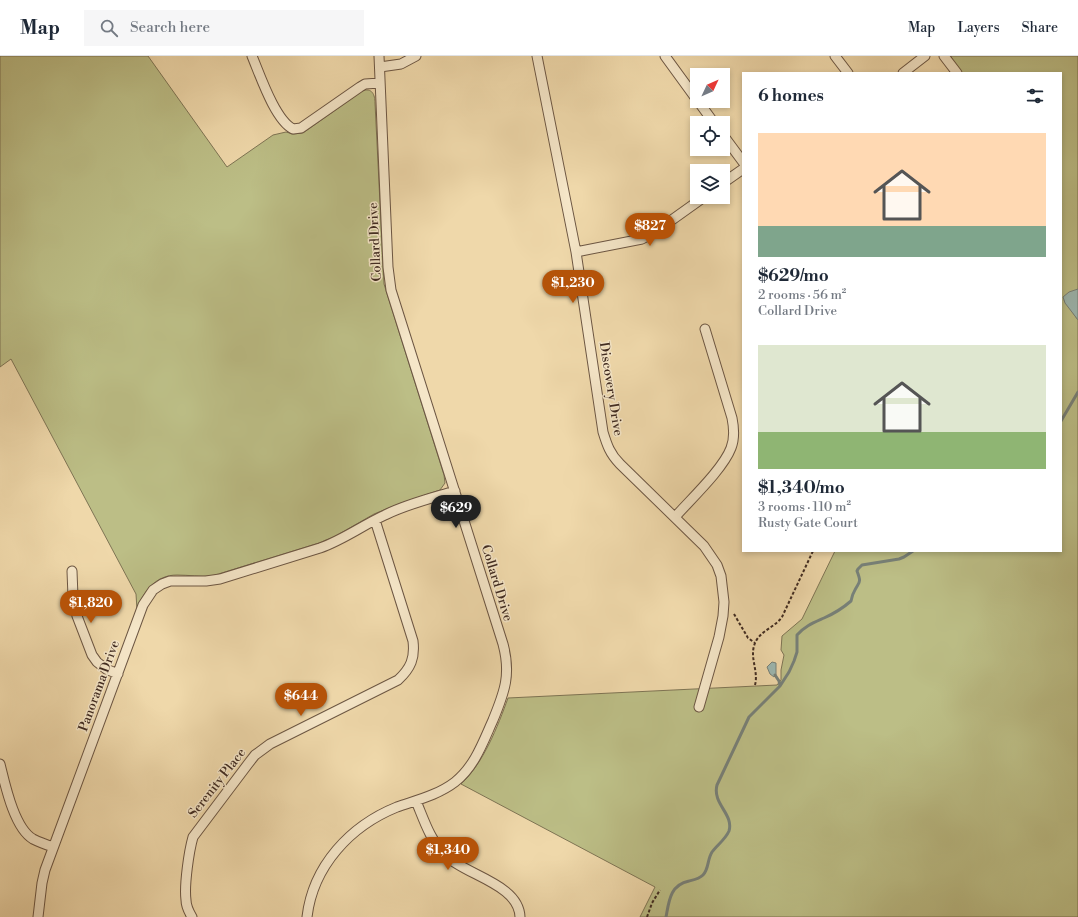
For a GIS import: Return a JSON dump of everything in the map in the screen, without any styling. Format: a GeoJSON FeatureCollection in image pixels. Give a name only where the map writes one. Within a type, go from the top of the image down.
{"type":"FeatureCollection","features":[{"type":"Feature","properties":{"kind":"street"},"geometry":{"type":"LineString","coordinates":[[252,56],[269,98],[285,123],[293,129],[301,128],[365,84],[380,83]]}},
{"type":"Feature","properties":{"kind":"street","name":"Collard Drive"},"geometry":{"type":"LineString","coordinates":[[307,917],[311,896],[318,879],[327,862],[339,846],[356,831],[379,815],[443,789],[455,782],[464,774],[472,764],[500,703],[506,683],[507,665],[503,644],[391,290],[389,279],[379,56]]}},
{"type":"Feature","properties":{"kind":"street"},"geometry":{"type":"LineString","coordinates":[[380,67],[401,64],[416,56]]}},
{"type":"Feature","properties":{"kind":"street","name":"Discovery Drive"},"geometry":{"type":"LineString","coordinates":[[537,56],[576,252],[604,432],[608,449],[620,464],[704,546],[717,565],[723,588],[724,602],[719,637],[699,707]]}},
{"type":"Feature","properties":{"kind":"street"},"geometry":{"type":"LineString","coordinates":[[665,56],[690,89]]}},
{"type":"Feature","properties":{"kind":"street"},"geometry":{"type":"LineString","coordinates":[[835,56],[847,72]]}},
{"type":"Feature","properties":{"kind":"street"},"geometry":{"type":"LineString","coordinates":[[904,72],[925,56]]}},
{"type":"Feature","properties":{"kind":"street"},"geometry":{"type":"LineString","coordinates":[[944,56],[956,72]]}},
{"type":"Feature","properties":{"kind":"street"},"geometry":{"type":"LineString","coordinates":[[730,144],[742,161]]}},
{"type":"Feature","properties":{"kind":"street"},"geometry":{"type":"LineString","coordinates":[[730,179],[742,170]]}},
{"type":"Feature","properties":{"kind":"street"},"geometry":{"type":"LineString","coordinates":[[576,252],[642,239],[655,232],[694,204]]}},
{"type":"Feature","properties":{"kind":"street"},"geometry":{"type":"LineString","coordinates":[[675,517],[721,466],[731,448],[734,437],[732,418],[704,329]]}},
{"type":"Feature","properties":{"kind":"street","name":"Panorama Drive"},"geometry":{"type":"LineString","coordinates":[[38,917],[42,883],[53,847],[143,605],[153,590],[170,581],[206,581],[235,575],[331,544],[398,509],[455,491]]}},
{"type":"Feature","properties":{"kind":"street","name":"Serenity Place"},"geometry":{"type":"LineString","coordinates":[[192,917],[185,892],[193,837],[255,755],[270,744],[398,680],[406,673],[411,663],[414,652],[413,641],[375,520]]}},
{"type":"Feature","properties":{"kind":"street"},"geometry":{"type":"LineString","coordinates":[[72,571],[72,597],[77,616],[92,656],[106,669],[118,674]]}},
{"type":"Feature","properties":{"kind":"street"},"geometry":{"type":"LineString","coordinates":[[0,764],[15,816],[20,826],[26,834],[33,839],[53,847]]}},
{"type":"Feature","properties":{"kind":"street"},"geometry":{"type":"LineString","coordinates":[[416,801],[427,828],[438,847],[456,864],[510,894],[516,903],[520,917]]}},
{"type":"Feature","properties":{"kind":"path"},"geometry":{"type":"LineString","coordinates":[[755,685],[756,671],[753,654],[755,643],[762,633],[776,624],[782,617],[813,552]]}},
{"type":"Feature","properties":{"kind":"path"},"geometry":{"type":"LineString","coordinates":[[734,614],[748,638],[755,643]]}},
{"type":"Feature","properties":{"kind":"path"},"geometry":{"type":"LineString","coordinates":[[647,917],[652,903],[660,890]]}},
{"type":"Feature","properties":{"kind":"green space"},"geometry":{"type":"Polygon","coordinates":[[[0,56],[148,56],[227,167],[273,135],[286,132],[293,134],[303,133],[362,91],[371,91],[375,100],[384,284],[444,475],[445,483],[440,490],[374,514],[334,537],[319,543],[212,576],[177,575],[163,578],[151,585],[137,610],[136,594],[11,359],[0,367],[0,56]]]}},
{"type":"Feature","properties":{"kind":"green space"},"geometry":{"type":"Polygon","coordinates":[[[951,56],[1078,56],[1078,289],[1064,300],[1078,320],[1078,917],[640,917],[655,887],[461,784],[469,776],[483,755],[495,732],[508,698],[777,685],[781,680],[784,655],[781,650],[782,636],[802,619],[835,552],[1062,552],[1062,72],[959,72],[951,56]]]}},
{"type":"Feature","properties":{"kind":"water"},"geometry":{"type":"Polygon","coordinates":[[[1078,289],[1078,320],[1065,303],[1063,297],[1069,292],[1078,289]]]}},
{"type":"Feature","properties":{"kind":"water"},"geometry":{"type":"Polygon","coordinates":[[[772,662],[776,663],[776,675],[774,677],[770,674],[767,667],[772,662]]]}},
{"type":"Feature","properties":{"kind":"waterway"},"geometry":{"type":"LineString","coordinates":[[1062,419],[1078,392]]}},
{"type":"Feature","properties":{"kind":"waterway"},"geometry":{"type":"LineString","coordinates":[[666,917],[674,890],[683,883],[698,878],[705,873],[712,852],[729,831],[729,819],[717,798],[717,785],[749,717],[780,686],[789,672],[797,652],[797,635],[806,627],[834,613],[851,601],[859,582],[857,571],[862,565],[899,559],[912,552]]}},
{"type":"Feature","properties":{"kind":"waterway"},"geometry":{"type":"LineString","coordinates":[[775,675],[780,686]]}}]}
